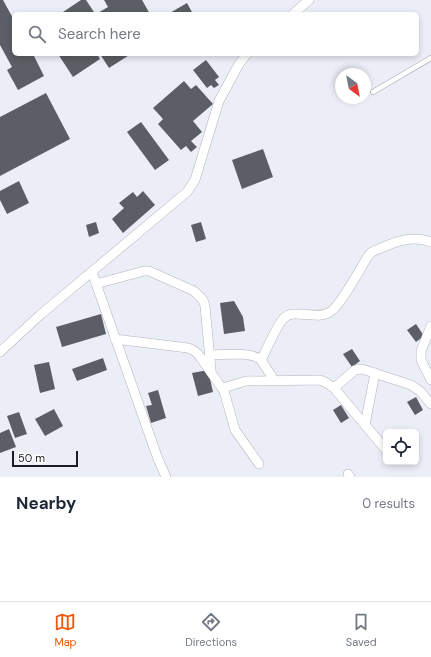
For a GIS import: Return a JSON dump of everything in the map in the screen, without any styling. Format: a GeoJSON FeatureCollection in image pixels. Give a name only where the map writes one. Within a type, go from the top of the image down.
{"type":"FeatureCollection","features":[{"type":"Feature","properties":{"kind":"street"},"geometry":{"type":"LineString","coordinates":[[295,12],[309,0]]}},
{"type":"Feature","properties":{"kind":"street"},"geometry":{"type":"LineString","coordinates":[[0,352],[34,320],[192,186],[198,172],[218,101],[239,64],[245,56]]}},
{"type":"Feature","properties":{"kind":"street"},"geometry":{"type":"LineString","coordinates":[[261,360],[281,322],[287,316],[293,314],[324,315],[335,308],[372,252],[405,239],[425,239],[431,242]]}},
{"type":"Feature","properties":{"kind":"street"},"geometry":{"type":"LineString","coordinates":[[96,284],[149,271],[194,291],[203,300],[205,306],[211,372]]}},
{"type":"Feature","properties":{"kind":"street"},"geometry":{"type":"LineString","coordinates":[[92,272],[158,459],[166,477]]}},
{"type":"Feature","properties":{"kind":"street"},"geometry":{"type":"LineString","coordinates":[[431,326],[421,351],[421,360],[431,380]]}},
{"type":"Feature","properties":{"kind":"street"},"geometry":{"type":"LineString","coordinates":[[115,339],[194,350],[223,388],[235,430],[259,464]]}},
{"type":"Feature","properties":{"kind":"street"},"geometry":{"type":"LineString","coordinates":[[210,355],[253,355],[261,360],[274,380]]}},
{"type":"Feature","properties":{"kind":"street"},"geometry":{"type":"LineString","coordinates":[[334,388],[355,370],[362,369],[411,385],[420,391],[431,404]]}},
{"type":"Feature","properties":{"kind":"street"},"geometry":{"type":"LineString","coordinates":[[365,425],[375,373]]}},
{"type":"Feature","properties":{"kind":"street"},"geometry":{"type":"LineString","coordinates":[[223,388],[242,381],[320,380],[334,388],[383,446]]}},
{"type":"Feature","properties":{"kind":"lane"},"geometry":{"type":"LineString","coordinates":[[373,92],[431,58]]}},
{"type":"Feature","properties":{"kind":"building"},"geometry":{"type":"Polygon","coordinates":[[[0,0],[3,0],[12,16],[12,56],[34,56],[44,76],[18,90],[7,70],[12,67],[0,45],[0,0]]]}},
{"type":"Feature","properties":{"kind":"building"},"geometry":{"type":"Polygon","coordinates":[[[81,0],[86,0],[94,12],[63,12],[81,0]]]}},
{"type":"Feature","properties":{"kind":"building"},"geometry":{"type":"Polygon","coordinates":[[[104,0],[142,0],[149,12],[99,12],[108,7],[104,0]]]}},
{"type":"Feature","properties":{"kind":"building"},"geometry":{"type":"Polygon","coordinates":[[[187,3],[192,12],[171,12],[187,3]]]}},
{"type":"Feature","properties":{"kind":"building"},"geometry":{"type":"Polygon","coordinates":[[[59,56],[98,56],[100,59],[73,77],[59,56]]]}},
{"type":"Feature","properties":{"kind":"building"},"geometry":{"type":"Polygon","coordinates":[[[101,56],[128,56],[109,68],[101,56]]]}},
{"type":"Feature","properties":{"kind":"building"},"geometry":{"type":"Polygon","coordinates":[[[206,60],[219,77],[215,80],[219,85],[214,88],[211,85],[207,88],[193,70],[206,60]]]}},
{"type":"Feature","properties":{"kind":"building"},"geometry":{"type":"Polygon","coordinates":[[[184,81],[191,89],[196,85],[213,104],[193,121],[202,132],[191,141],[197,147],[191,152],[186,146],[181,150],[158,124],[163,119],[153,108],[184,81]]]}},
{"type":"Feature","properties":{"kind":"building"},"geometry":{"type":"Polygon","coordinates":[[[46,93],[70,139],[0,176],[0,117],[46,93]]]}},
{"type":"Feature","properties":{"kind":"building"},"geometry":{"type":"Polygon","coordinates":[[[141,122],[169,160],[155,170],[127,132],[141,122]]]}},
{"type":"Feature","properties":{"kind":"building"},"geometry":{"type":"Polygon","coordinates":[[[263,149],[273,177],[242,189],[232,160],[263,149]]]}},
{"type":"Feature","properties":{"kind":"building"},"geometry":{"type":"Polygon","coordinates":[[[19,181],[29,203],[7,214],[0,200],[0,191],[19,181]]]}},
{"type":"Feature","properties":{"kind":"building"},"geometry":{"type":"Polygon","coordinates":[[[143,191],[155,205],[123,233],[112,219],[124,208],[119,203],[133,192],[137,197],[143,191]]]}},
{"type":"Feature","properties":{"kind":"building"},"geometry":{"type":"Polygon","coordinates":[[[96,222],[99,233],[89,237],[86,225],[96,222]]]}},
{"type":"Feature","properties":{"kind":"building"},"geometry":{"type":"Polygon","coordinates":[[[201,222],[206,239],[196,242],[191,225],[201,222]]]}},
{"type":"Feature","properties":{"kind":"building"},"geometry":{"type":"Polygon","coordinates":[[[234,301],[243,317],[245,331],[224,334],[220,303],[234,301]]]}},
{"type":"Feature","properties":{"kind":"building"},"geometry":{"type":"Polygon","coordinates":[[[101,314],[106,334],[62,347],[56,327],[101,314]]]}},
{"type":"Feature","properties":{"kind":"building"},"geometry":{"type":"Polygon","coordinates":[[[416,324],[424,336],[416,342],[407,330],[416,324]]]}},
{"type":"Feature","properties":{"kind":"building"},"geometry":{"type":"Polygon","coordinates":[[[352,349],[360,361],[352,367],[343,354],[352,349]]]}},
{"type":"Feature","properties":{"kind":"building"},"geometry":{"type":"Polygon","coordinates":[[[103,358],[107,370],[77,381],[72,369],[103,358]]]}},
{"type":"Feature","properties":{"kind":"building"},"geometry":{"type":"Polygon","coordinates":[[[49,362],[55,389],[40,393],[34,365],[49,362]]]}},
{"type":"Feature","properties":{"kind":"building"},"geometry":{"type":"Polygon","coordinates":[[[208,370],[213,392],[198,396],[192,373],[208,370]]]}},
{"type":"Feature","properties":{"kind":"building"},"geometry":{"type":"Polygon","coordinates":[[[158,390],[166,418],[151,423],[146,406],[152,405],[148,393],[158,390]]]}},
{"type":"Feature","properties":{"kind":"building"},"geometry":{"type":"Polygon","coordinates":[[[416,397],[423,410],[415,415],[407,402],[416,397]]]}},
{"type":"Feature","properties":{"kind":"building"},"geometry":{"type":"Polygon","coordinates":[[[341,405],[349,418],[341,423],[333,410],[341,405]]]}},
{"type":"Feature","properties":{"kind":"building"},"geometry":{"type":"Polygon","coordinates":[[[54,409],[63,426],[45,436],[35,419],[54,409]]]}},
{"type":"Feature","properties":{"kind":"building"},"geometry":{"type":"Polygon","coordinates":[[[19,412],[27,434],[15,438],[7,416],[19,412]]]}},
{"type":"Feature","properties":{"kind":"building"},"geometry":{"type":"Polygon","coordinates":[[[9,429],[16,447],[0,453],[0,433],[9,429]]]}}]}
